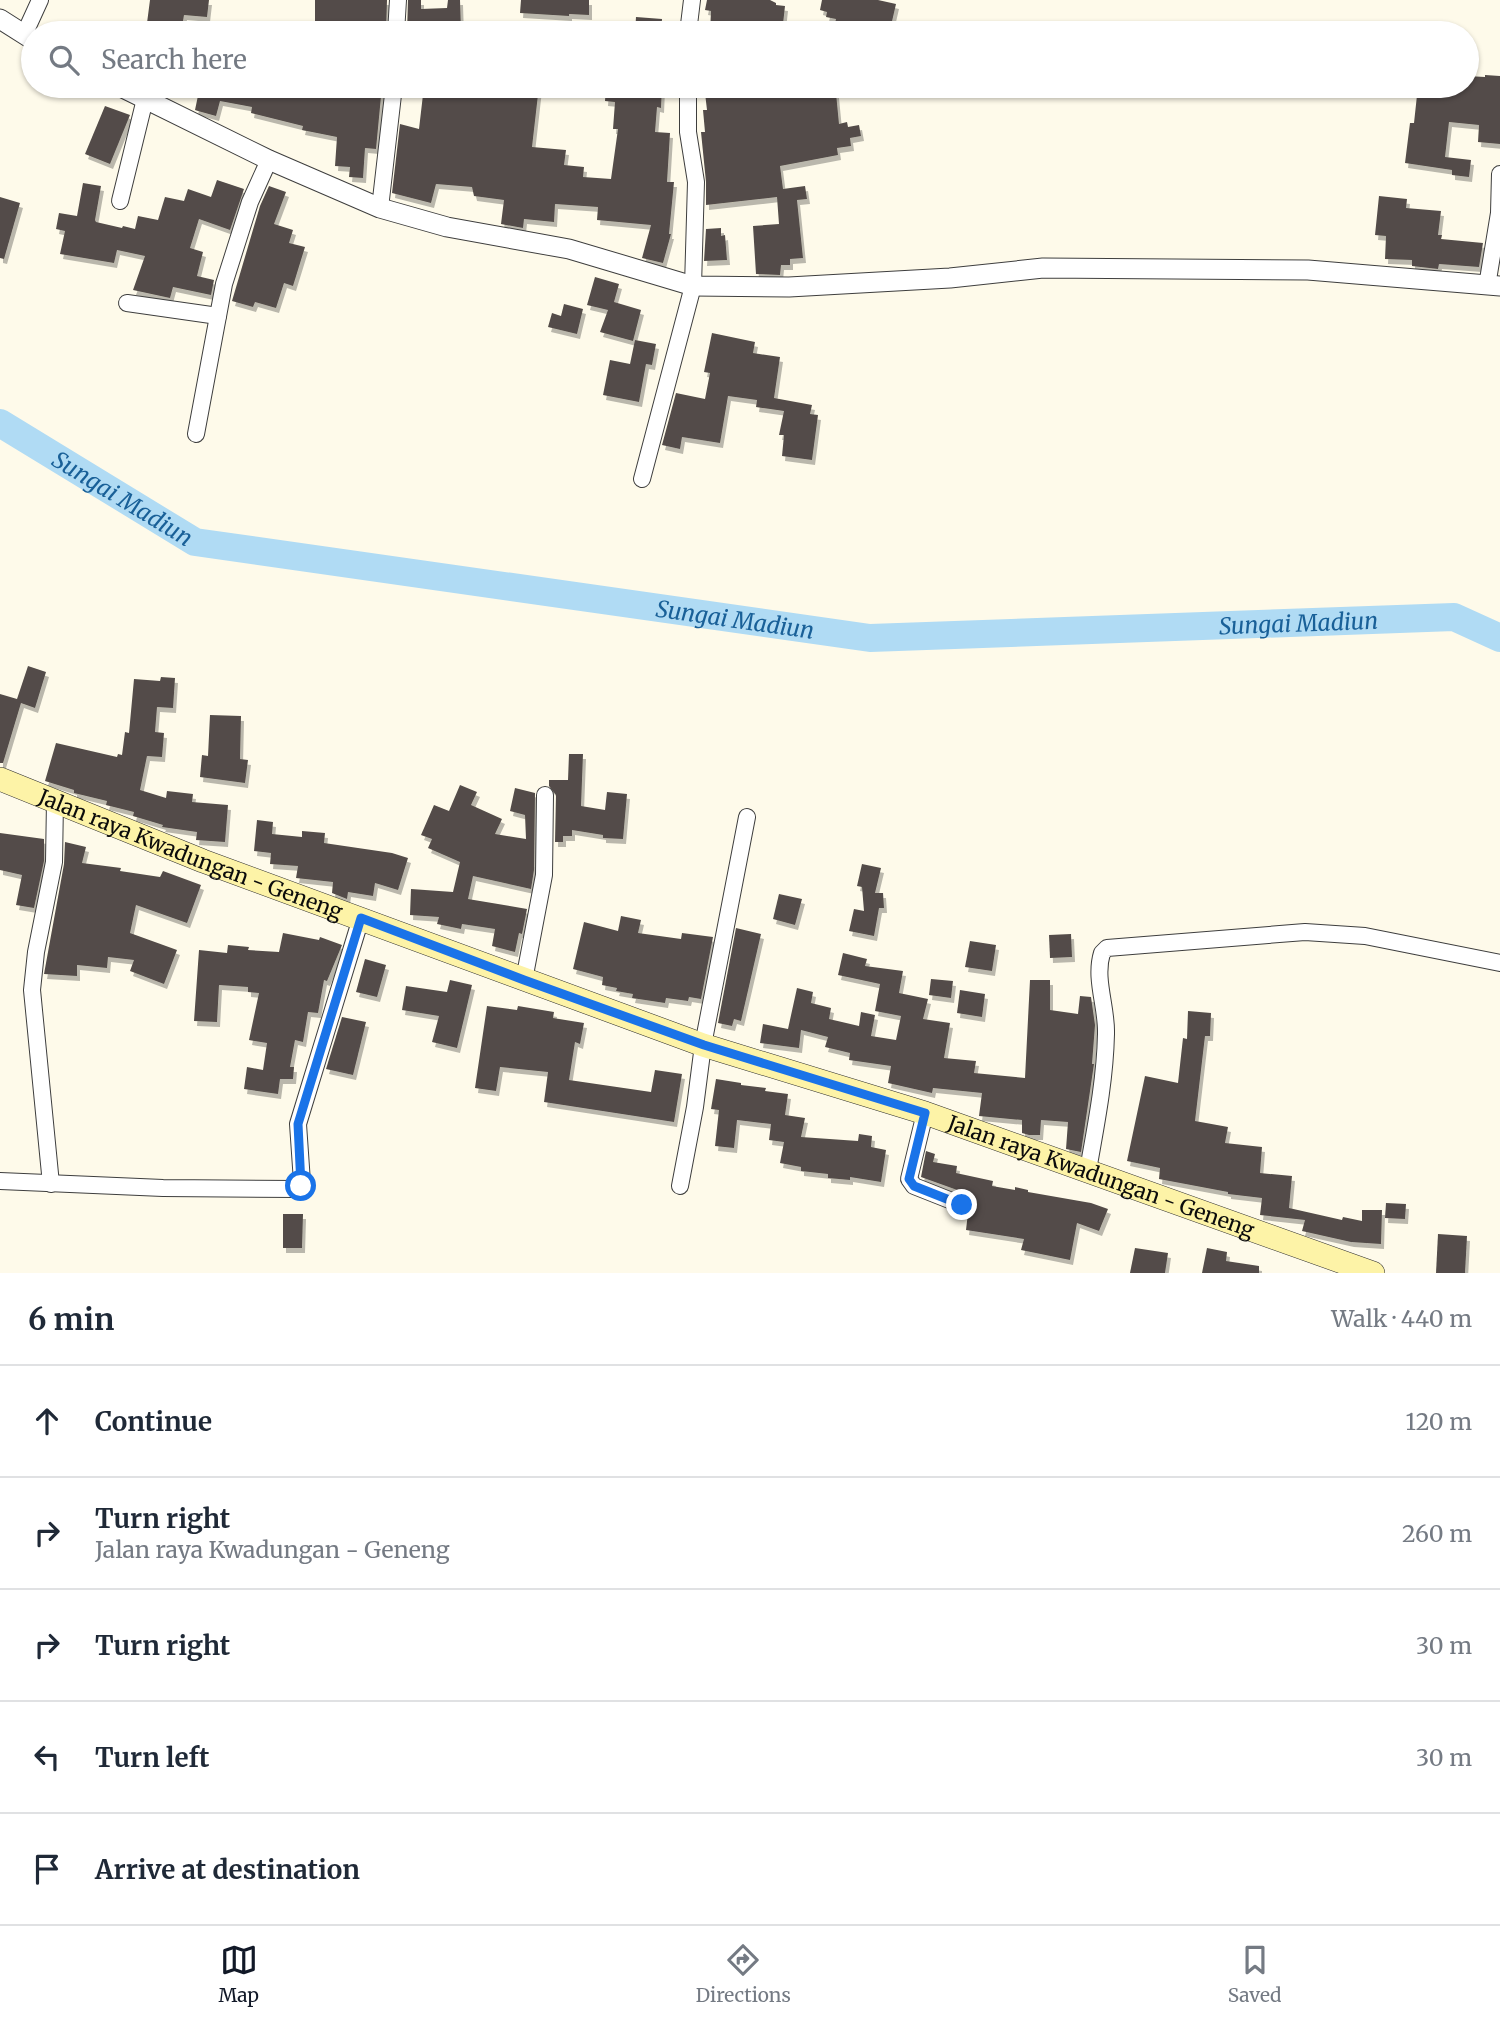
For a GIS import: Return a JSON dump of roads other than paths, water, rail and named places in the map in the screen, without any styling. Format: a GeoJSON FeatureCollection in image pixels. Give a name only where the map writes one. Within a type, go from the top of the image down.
{"type":"FeatureCollection","features":[{"type":"Feature","properties":{"kind":"main road","name":"Jalan raya Kwadungan - Geneng"},"geometry":{"type":"LineString","coordinates":[[0,779],[203,861],[704,1045],[925,1113],[1373,1273]]}},
{"type":"Feature","properties":{"kind":"street"},"geometry":{"type":"LineString","coordinates":[[34,21],[40,0]]}},
{"type":"Feature","properties":{"kind":"street"},"geometry":{"type":"LineString","coordinates":[[397,21],[398,0]]}},
{"type":"Feature","properties":{"kind":"street"},"geometry":{"type":"LineString","coordinates":[[689,21],[692,0]]}},
{"type":"Feature","properties":{"kind":"street"},"geometry":{"type":"LineString","coordinates":[[0,19],[21,33]]}},
{"type":"Feature","properties":{"kind":"street"},"geometry":{"type":"LineString","coordinates":[[380,208],[393,98]]}},
{"type":"Feature","properties":{"kind":"street"},"geometry":{"type":"LineString","coordinates":[[642,480],[693,286],[696,182],[688,132],[688,98]]}},
{"type":"Feature","properties":{"kind":"street"},"geometry":{"type":"LineString","coordinates":[[120,201],[145,99],[269,160],[380,208],[447,226],[569,249],[693,286],[789,287],[950,278],[1043,268],[1308,270],[1493,286],[1500,174]]}},
{"type":"Feature","properties":{"kind":"street"},"geometry":{"type":"LineString","coordinates":[[196,434],[218,316],[239,231],[269,160]]}},
{"type":"Feature","properties":{"kind":"street"},"geometry":{"type":"LineString","coordinates":[[127,303],[218,316]]}},
{"type":"Feature","properties":{"kind":"street"},"geometry":{"type":"LineString","coordinates":[[524,980],[544,875],[545,794]]}},
{"type":"Feature","properties":{"kind":"street"},"geometry":{"type":"LineString","coordinates":[[51,1184],[32,990],[36,952],[54,862],[55,801]]}},
{"type":"Feature","properties":{"kind":"street"},"geometry":{"type":"LineString","coordinates":[[680,1186],[747,817]]}},
{"type":"Feature","properties":{"kind":"street"},"geometry":{"type":"LineString","coordinates":[[0,1181],[163,1188],[298,1189],[302,1182],[298,1124],[361,918]]}},
{"type":"Feature","properties":{"kind":"street"},"geometry":{"type":"LineString","coordinates":[[1088,1170],[1101,1099],[1107,1032],[1099,968],[1102,953],[1107,948],[1305,932],[1365,936],[1500,963]]}},
{"type":"Feature","properties":{"kind":"street"},"geometry":{"type":"LineString","coordinates":[[925,1113],[909,1179],[914,1186],[962,1205]]}},
{"type":"Feature","properties":{"kind":"waterway","name":"Sungai Madiun"},"geometry":{"type":"LineString","coordinates":[[0,423],[195,542],[870,638],[1454,617],[1500,638]]}}]}
